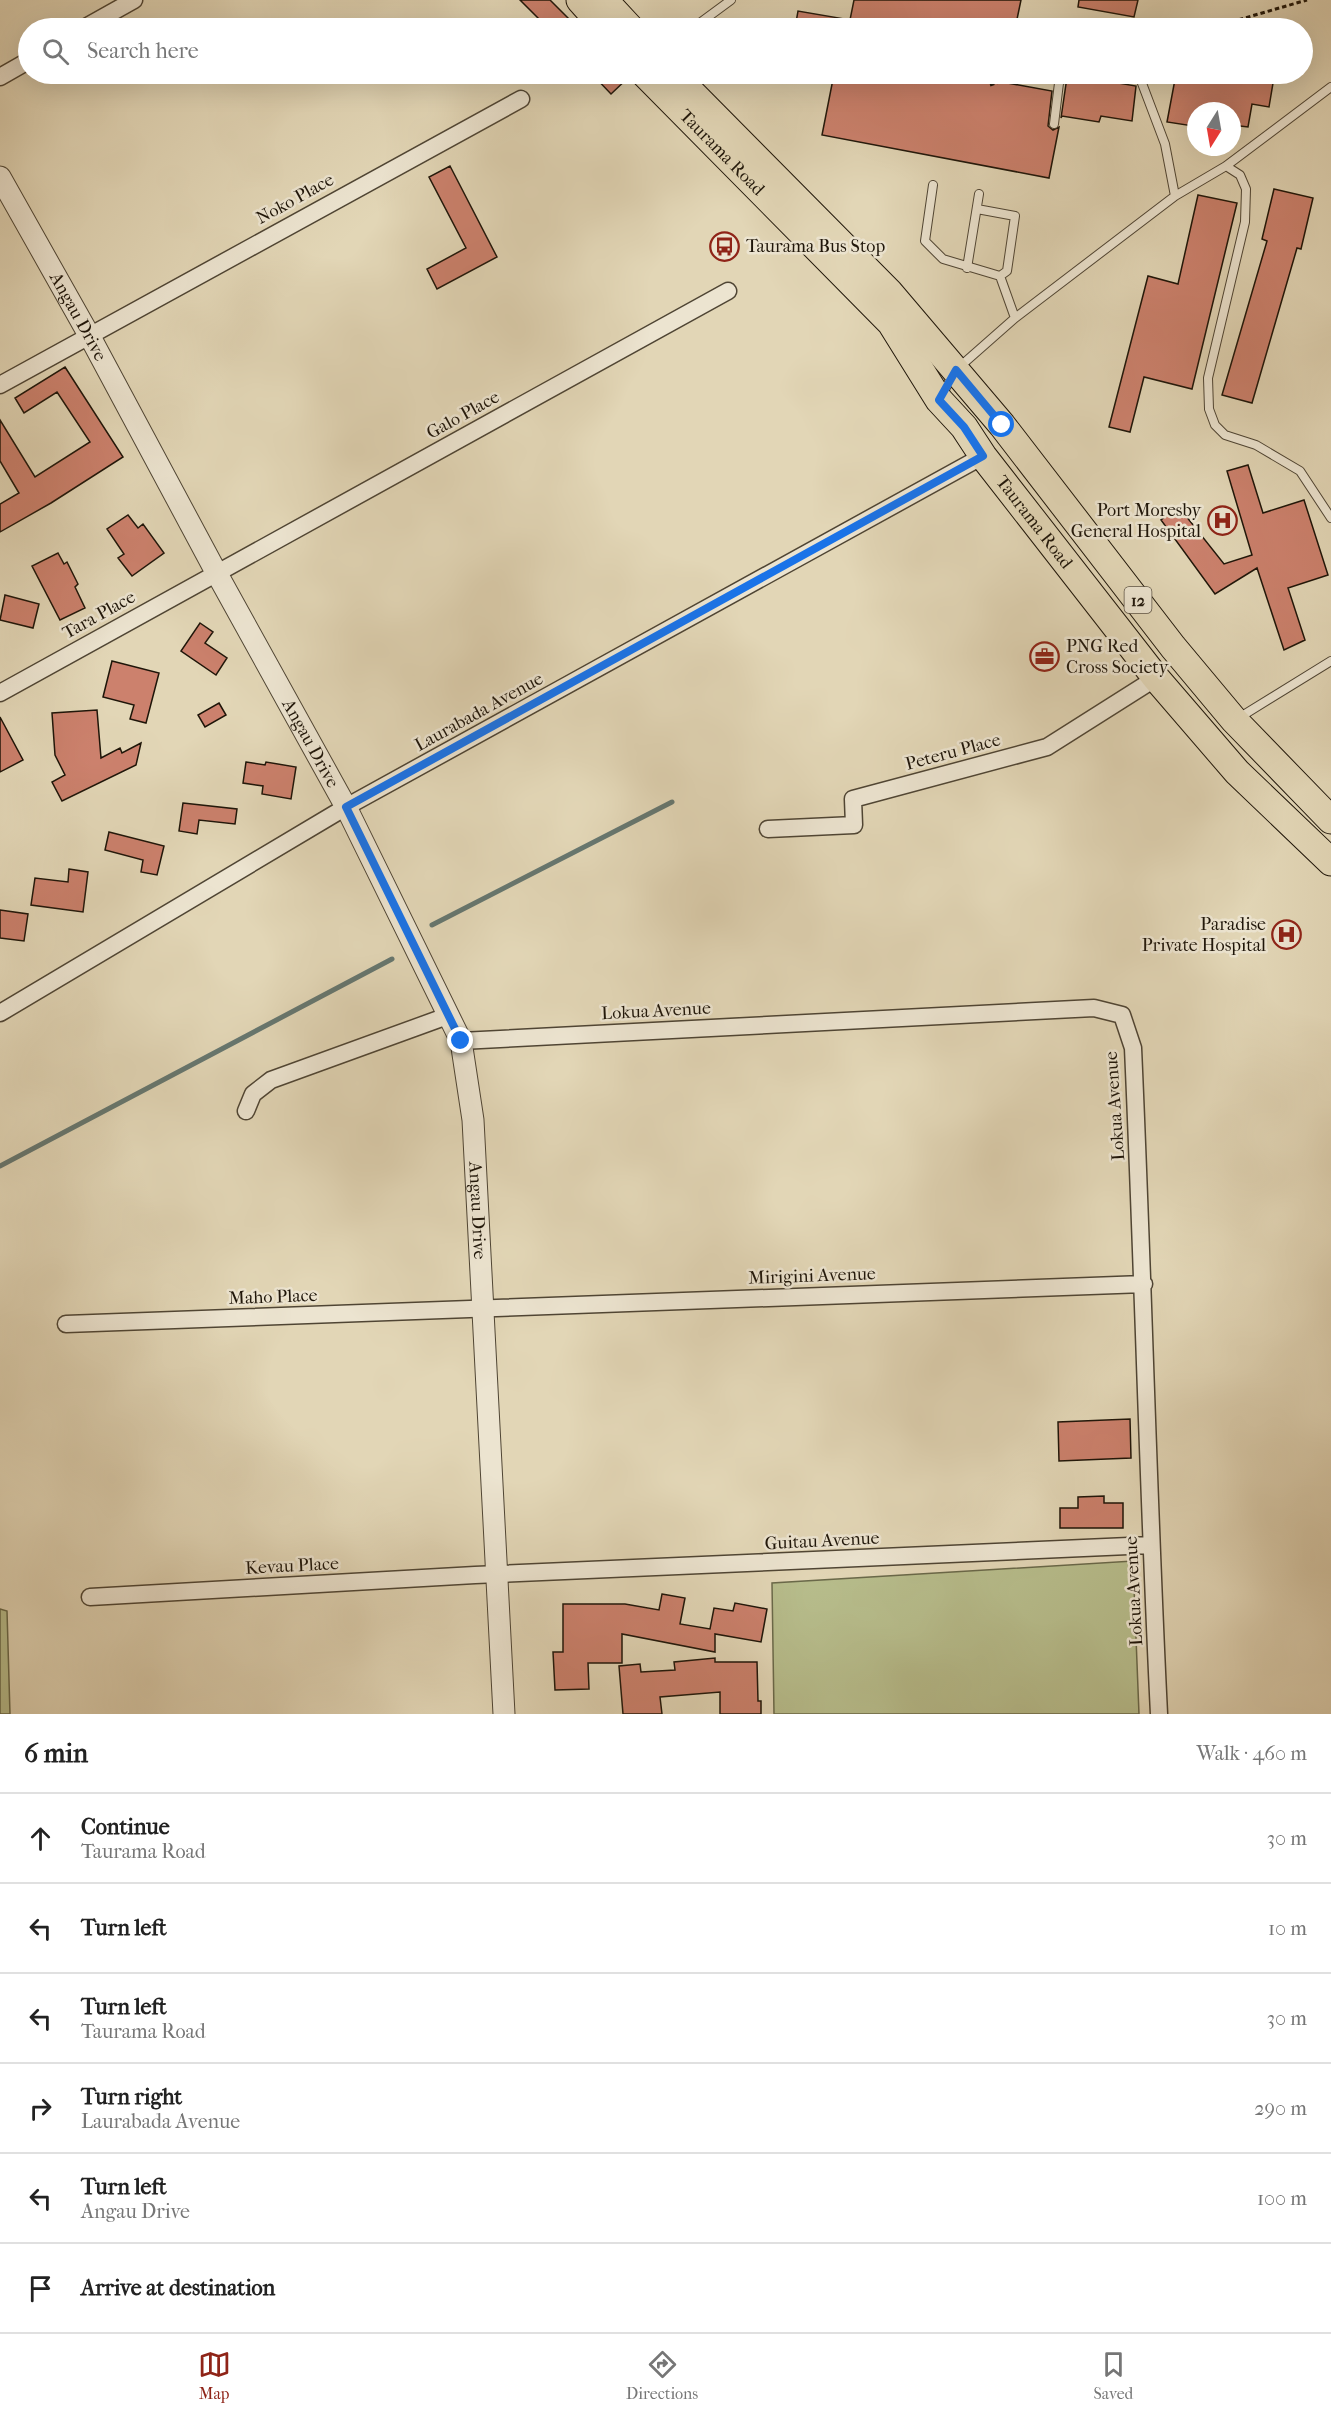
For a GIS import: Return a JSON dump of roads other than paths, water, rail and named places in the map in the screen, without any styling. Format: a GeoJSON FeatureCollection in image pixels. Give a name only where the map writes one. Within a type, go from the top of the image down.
{"type":"FeatureCollection","features":[{"type":"Feature","properties":{"kind":"main road"},"geometry":{"type":"LineString","coordinates":[[580,0],[596,18]]}},
{"type":"Feature","properties":{"kind":"main road"},"geometry":{"type":"LineString","coordinates":[[604,0],[621,18]]}},
{"type":"Feature","properties":{"kind":"main road","name":"Taurama Road"},"geometry":{"type":"LineString","coordinates":[[664,84],[891,323],[939,400],[964,427],[983,456],[1156,678],[1237,772],[1331,862]]}},
{"type":"Feature","properties":{"kind":"main road","name":"Taurama Road"},"geometry":{"type":"LineString","coordinates":[[665,84],[889,292],[1002,425],[1173,647],[1234,720],[1331,820]]}},
{"type":"Feature","properties":{"kind":"street"},"geometry":{"type":"LineString","coordinates":[[102,18],[134,0]]}},
{"type":"Feature","properties":{"kind":"street"},"geometry":{"type":"LineString","coordinates":[[0,77],[18,67]]}},
{"type":"Feature","properties":{"kind":"street","name":"Noko Place"},"geometry":{"type":"LineString","coordinates":[[0,385],[521,99]]}},
{"type":"Feature","properties":{"kind":"street","name":"Angau Drive"},"geometry":{"type":"LineString","coordinates":[[0,177],[89,335],[346,807],[461,1041],[473,1120],[504,1714]]}},
{"type":"Feature","properties":{"kind":"street","name":"Galo Place"},"geometry":{"type":"LineString","coordinates":[[216,572],[728,291]]}},
{"type":"Feature","properties":{"kind":"street","name":"Laurabada Avenue"},"geometry":{"type":"LineString","coordinates":[[0,1013],[346,807],[983,456]]}},
{"type":"Feature","properties":{"kind":"street","name":"Tara Place"},"geometry":{"type":"LineString","coordinates":[[0,693],[216,572]]}},
{"type":"Feature","properties":{"kind":"street","name":"Peteru Place"},"geometry":{"type":"LineString","coordinates":[[768,829],[854,825],[853,799],[1047,747],[1156,678]]}},
{"type":"Feature","properties":{"kind":"street","name":"Lokua Avenue"},"geometry":{"type":"LineString","coordinates":[[461,1041],[1094,1008],[1122,1014],[1133,1048],[1159,1714]]}},
{"type":"Feature","properties":{"kind":"street"},"geometry":{"type":"LineString","coordinates":[[246,1111],[254,1094],[271,1080],[450,1015]]}},
{"type":"Feature","properties":{"kind":"street","name":"Mirigini Avenue"},"geometry":{"type":"LineString","coordinates":[[482,1308],[1144,1284]]}},
{"type":"Feature","properties":{"kind":"street","name":"Maho Place"},"geometry":{"type":"LineString","coordinates":[[66,1324],[482,1308]]}},
{"type":"Feature","properties":{"kind":"street","name":"Guitau Avenue"},"geometry":{"type":"LineString","coordinates":[[496,1575],[1151,1545]]}},
{"type":"Feature","properties":{"kind":"street","name":"Kevau Place"},"geometry":{"type":"LineString","coordinates":[[90,1597],[496,1575]]}},
{"type":"Feature","properties":{"kind":"lane"},"geometry":{"type":"LineString","coordinates":[[707,18],[731,0]]}},
{"type":"Feature","properties":{"kind":"lane"},"geometry":{"type":"LineString","coordinates":[[1054,124],[1059,84]]}},
{"type":"Feature","properties":{"kind":"lane"},"geometry":{"type":"LineString","coordinates":[[1142,84],[1165,144],[1175,196]]}},
{"type":"Feature","properties":{"kind":"lane"},"geometry":{"type":"LineString","coordinates":[[939,400],[956,370],[1015,318],[1175,196],[1226,166],[1331,87]]}},
{"type":"Feature","properties":{"kind":"lane"},"geometry":{"type":"LineString","coordinates":[[1226,166],[1240,175],[1246,189],[1245,222],[1208,378],[1209,409],[1215,425],[1225,435],[1256,445],[1300,471],[1331,518]]}},
{"type":"Feature","properties":{"kind":"lane"},"geometry":{"type":"LineString","coordinates":[[933,185],[925,241],[944,259],[967,268],[1000,276],[1007,271],[1015,216],[977,208]]}},
{"type":"Feature","properties":{"kind":"lane"},"geometry":{"type":"LineString","coordinates":[[967,268],[980,194]]}},
{"type":"Feature","properties":{"kind":"lane"},"geometry":{"type":"LineString","coordinates":[[1000,276],[1015,318]]}},
{"type":"Feature","properties":{"kind":"lane"},"geometry":{"type":"LineString","coordinates":[[1234,720],[1331,661]]}},
{"type":"Feature","properties":{"kind":"waterway"},"geometry":{"type":"LineString","coordinates":[[432,925],[672,802]]}},
{"type":"Feature","properties":{"kind":"waterway"},"geometry":{"type":"LineString","coordinates":[[0,1166],[392,959]]}},
{"type":"Feature","properties":{"kind":"place","name":"Taurama Bus Stop"},"geometry":{"type":"Point","coordinates":[725,246]}},
{"type":"Feature","properties":{"kind":"place","name":"Port Moresby General Hospital"},"geometry":{"type":"Point","coordinates":[1222,520]}},
{"type":"Feature","properties":{"kind":"place","name":"PNG Red Cross Society"},"geometry":{"type":"Point","coordinates":[1045,656]}},
{"type":"Feature","properties":{"kind":"place","name":"Paradise Private Hospital"},"geometry":{"type":"Point","coordinates":[1287,934]}}]}
